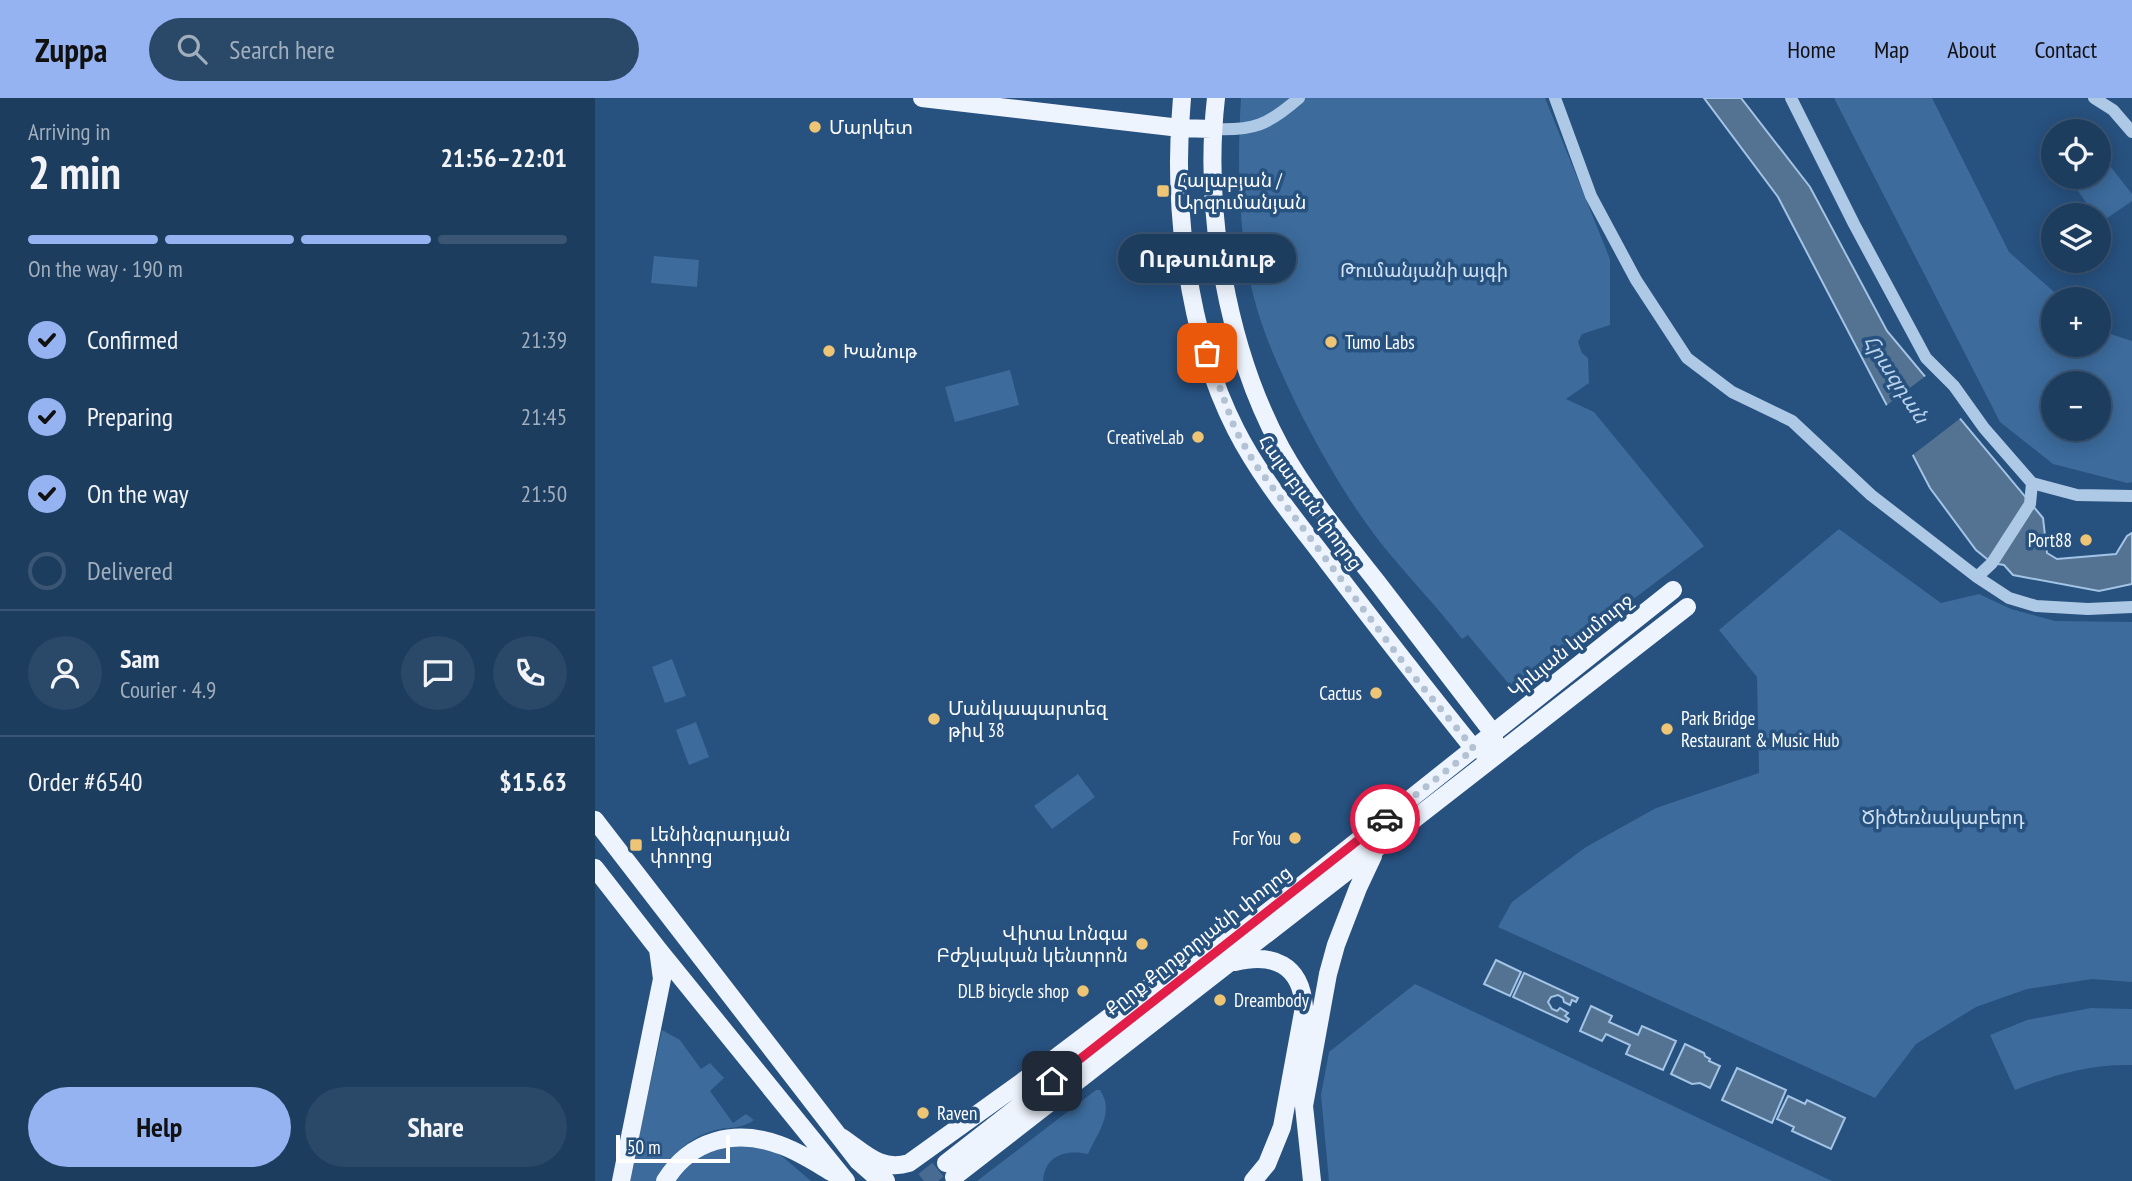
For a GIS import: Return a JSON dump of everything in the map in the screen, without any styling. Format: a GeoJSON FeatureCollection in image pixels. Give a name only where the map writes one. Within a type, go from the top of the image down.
{"type":"FeatureCollection","features":[{"type":"Feature","properties":{"kind":"main road"},"geometry":{"type":"LineString","coordinates":[[922,98],[1212,130]]}},
{"type":"Feature","properties":{"kind":"main road","name":"Հալաբյան փողոց"},"geometry":{"type":"LineString","coordinates":[[1182,98],[1179,128],[1181,212],[1187,268],[1213,375],[1235,429],[1276,494],[1411,673],[1474,749]]}},
{"type":"Feature","properties":{"kind":"main road","name":"Հալաբյան փողոց"},"geometry":{"type":"LineString","coordinates":[[1216,98],[1212,130],[1212,177],[1219,242],[1230,308],[1250,381],[1281,448],[1317,503],[1497,748]]}},
{"type":"Feature","properties":{"kind":"main road","name":"Կիևյան կամուրջ"},"geometry":{"type":"LineString","coordinates":[[1497,748],[1673,590]]}},
{"type":"Feature","properties":{"kind":"main road"},"geometry":{"type":"LineString","coordinates":[[1497,748],[1687,607]]}},
{"type":"Feature","properties":{"kind":"main road","name":"Քըրք Քըրքորյանի փողոց"},"geometry":{"type":"LineString","coordinates":[[1497,748],[1375,851],[1231,963],[950,1170],[1474,749],[1497,748]]}},
{"type":"Feature","properties":{"kind":"main road"},"geometry":{"type":"LineString","coordinates":[[595,821],[858,1161],[875,1176],[886,1181]]}},
{"type":"Feature","properties":{"kind":"main road"},"geometry":{"type":"LineString","coordinates":[[1312,1181],[1304,1107],[1328,974],[1353,900],[1375,851]]}},
{"type":"Feature","properties":{"kind":"main road"},"geometry":{"type":"LineString","coordinates":[[595,868],[843,1179]]}},
{"type":"Feature","properties":{"kind":"main road"},"geometry":{"type":"LineString","coordinates":[[841,1138],[877,1162],[894,1166],[909,1163],[1048,1064],[1194,953],[1284,899]]}},
{"type":"Feature","properties":{"kind":"main road"},"geometry":{"type":"LineString","coordinates":[[621,1181],[662,979],[657,949]]}},
{"type":"Feature","properties":{"kind":"main road"},"geometry":{"type":"LineString","coordinates":[[1231,963],[1255,957],[1271,959],[1280,963],[1303,990],[1304,1007],[1282,1127],[1267,1164],[1253,1181]]}},
{"type":"Feature","properties":{"kind":"main road"},"geometry":{"type":"LineString","coordinates":[[665,1181],[678,1162],[699,1146],[717,1140],[737,1138],[782,1145],[843,1179]]}},
{"type":"Feature","properties":{"kind":"street"},"geometry":{"type":"LineString","coordinates":[[1212,130],[1233,131],[1268,122],[1299,98]]}},
{"type":"Feature","properties":{"kind":"street"},"geometry":{"type":"LineString","coordinates":[[1555,98],[1591,196],[1636,280],[1687,358],[1732,392],[1792,421],[1871,495],[1977,577],[2009,598],[2036,606],[2088,609],[2132,607]]}},
{"type":"Feature","properties":{"kind":"street"},"geometry":{"type":"LineString","coordinates":[[1791,98],[1854,224],[1926,358],[1954,386],[1984,428],[2032,483],[2077,495],[2132,496]]}},
{"type":"Feature","properties":{"kind":"street"},"geometry":{"type":"LineString","coordinates":[[2094,98],[2113,110],[2132,132]]}},
{"type":"Feature","properties":{"kind":"street"},"geometry":{"type":"LineString","coordinates":[[1977,577],[1991,563],[2030,504],[2032,483]]}},
{"type":"Feature","properties":{"kind":"green space","name":"Թումանյանի այգի"},"geometry":{"type":"Polygon","coordinates":[[[1241,98],[1545,98],[1610,259],[1610,325],[1582,334],[1578,342],[1582,353],[1588,358],[1589,383],[1566,399],[1594,412],[1704,546],[1515,688],[1468,635],[1462,639],[1380,542],[1338,480],[1288,387],[1258,314],[1249,274],[1239,173],[1241,98]]]}},
{"type":"Feature","properties":{"kind":"green space"},"geometry":{"type":"Polygon","coordinates":[[[1834,98],[1932,98],[2009,252],[2048,287],[2041,287],[2041,357],[2111,357],[2111,334],[2132,341],[2132,482],[2053,464],[2000,422],[1834,98]]]}},
{"type":"Feature","properties":{"kind":"green space"},"geometry":{"type":"Polygon","coordinates":[[[2111,167],[2132,194],[2132,201],[2111,215],[2111,203],[2086,203],[2077,189],[2111,189],[2111,167]]]}},
{"type":"Feature","properties":{"kind":"green space"},"geometry":{"type":"Polygon","coordinates":[[[654,256],[699,260],[697,287],[651,283],[654,256]]]}},
{"type":"Feature","properties":{"kind":"green space"},"geometry":{"type":"Polygon","coordinates":[[[1010,370],[1019,405],[955,422],[945,387],[1010,370]]]}},
{"type":"Feature","properties":{"kind":"green space","name":"Ծիծեռնակաբերդ"},"geometry":{"type":"Polygon","coordinates":[[[1839,529],[1941,603],[1979,594],[2011,609],[2055,621],[2132,622],[2132,982],[2092,979],[2027,989],[1976,1007],[1916,1044],[1875,1098],[1498,927],[1512,902],[1586,847],[1656,808],[1759,773],[1757,677],[1719,630],[1839,529]]]}},
{"type":"Feature","properties":{"kind":"green space"},"geometry":{"type":"Polygon","coordinates":[[[672,659],[686,696],[665,703],[652,667],[672,659]]]}},
{"type":"Feature","properties":{"kind":"green space"},"geometry":{"type":"Polygon","coordinates":[[[696,722],[709,757],[689,765],[676,730],[696,722]]]}},
{"type":"Feature","properties":{"kind":"green space"},"geometry":{"type":"Polygon","coordinates":[[[1078,774],[1095,797],[1052,829],[1034,806],[1078,774]]]}},
{"type":"Feature","properties":{"kind":"green space"},"geometry":{"type":"Polygon","coordinates":[[[1415,984],[1832,1181],[1329,1181],[1321,1095],[1329,1052],[1415,984]]]}},
{"type":"Feature","properties":{"kind":"green space"},"geometry":{"type":"Polygon","coordinates":[[[2091,1008],[2132,1009],[2132,1065],[2101,1066],[2072,1072],[2015,1090],[1990,1035],[2027,1020],[2091,1008]]]}},
{"type":"Feature","properties":{"kind":"green space"},"geometry":{"type":"Polygon","coordinates":[[[662,1030],[680,1040],[701,1069],[710,1063],[724,1078],[710,1091],[733,1123],[746,1114],[754,1120],[739,1127],[712,1131],[694,1139],[672,1157],[656,1181],[629,1181],[662,1030]]]}},
{"type":"Feature","properties":{"kind":"green space"},"geometry":{"type":"Polygon","coordinates":[[[1096,1090],[1100,1090],[1104,1098],[1105,1114],[1088,1154],[1072,1152],[1058,1156],[1048,1165],[1043,1181],[977,1181],[1096,1090]]]}},
{"type":"Feature","properties":{"kind":"green space"},"geometry":{"type":"Polygon","coordinates":[[[749,1143],[776,1151],[811,1181],[674,1181],[691,1163],[707,1153],[749,1143]]]}},
{"type":"Feature","properties":{"kind":"water","name":"Հրազդան"},"geometry":{"type":"Polygon","coordinates":[[[1704,98],[1741,98],[1810,187],[1887,331],[2043,518],[2047,553],[2057,559],[2116,554],[2127,536],[2132,533],[2132,584],[2099,591],[2013,575],[2004,565],[1992,563],[1976,550],[1930,488],[1778,197],[1704,98]]]}},
{"type":"Feature","properties":{"kind":"water"},"geometry":{"type":"Polygon","coordinates":[[[1496,960],[1521,972],[1510,996],[1484,984],[1496,960]]]}},
{"type":"Feature","properties":{"kind":"water"},"geometry":{"type":"Polygon","coordinates":[[[1524,973],[1578,998],[1576,1002],[1572,1000],[1570,1005],[1558,995],[1551,997],[1548,1002],[1552,1009],[1557,1011],[1560,1008],[1568,1013],[1565,1016],[1569,1019],[1567,1022],[1513,997],[1524,973]]]}},
{"type":"Feature","properties":{"kind":"water"},"geometry":{"type":"Polygon","coordinates":[[[1591,1006],[1612,1016],[1609,1022],[1638,1035],[1642,1026],[1676,1041],[1663,1070],[1626,1054],[1630,1045],[1606,1034],[1602,1041],[1580,1031],[1591,1006]]]}},
{"type":"Feature","properties":{"kind":"water"},"geometry":{"type":"Polygon","coordinates":[[[1685,1044],[1704,1053],[1709,1061],[1720,1066],[1710,1088],[1700,1083],[1692,1084],[1671,1074],[1685,1044]]]}},
{"type":"Feature","properties":{"kind":"water"},"geometry":{"type":"Polygon","coordinates":[[[1737,1068],[1786,1090],[1772,1123],[1722,1100],[1737,1068]]]}},
{"type":"Feature","properties":{"kind":"water"},"geometry":{"type":"Polygon","coordinates":[[[1788,1096],[1805,1104],[1807,1100],[1845,1118],[1831,1149],[1792,1131],[1794,1127],[1777,1119],[1788,1096]]]}},
{"type":"Feature","properties":{"kind":"pier"},"geometry":{"type":"Polygon","coordinates":[[[1927,375],[1962,417],[1910,457],[1883,408],[1927,375]]]}},
{"type":"Feature","properties":{"kind":"tunnel"},"geometry":{"type":"LineString","coordinates":[[924,1181],[946,1163]]}},
{"type":"Feature","properties":{"kind":"way so far"},"geometry":{"type":"LineString","coordinates":[[1207,353],[1235,429],[1255,464],[1411,673],[1474,749],[1385,819]]}},
{"type":"Feature","properties":{"kind":"place","name":"Մարկետ"},"geometry":{"type":"Point","coordinates":[815,127]}},
{"type":"Feature","properties":{"kind":"place","name":"Հալաբյան / Արզումանյան"},"geometry":{"type":"Point","coordinates":[1163,191]}},
{"type":"Feature","properties":{"kind":"place","name":"Tumo Labs"},"geometry":{"type":"Point","coordinates":[1331,342]}},
{"type":"Feature","properties":{"kind":"place","name":"Խանութ"},"geometry":{"type":"Point","coordinates":[829,351]}},
{"type":"Feature","properties":{"kind":"place","name":"Ութսունութ"},"geometry":{"type":"Point","coordinates":[1207,353]}},
{"type":"Feature","properties":{"kind":"place","name":"CreativeLab"},"geometry":{"type":"Point","coordinates":[1198,437]}},
{"type":"Feature","properties":{"kind":"place","name":"Port88"},"geometry":{"type":"Point","coordinates":[2086,540]}},
{"type":"Feature","properties":{"kind":"place","name":"Cactus"},"geometry":{"type":"Point","coordinates":[1376,693]}},
{"type":"Feature","properties":{"kind":"place","name":"Մանկապարտեզ թիվ 38"},"geometry":{"type":"Point","coordinates":[934,719]}},
{"type":"Feature","properties":{"kind":"place","name":"Park Bridge Restaurant & Music Hub"},"geometry":{"type":"Point","coordinates":[1667,729]}},
{"type":"Feature","properties":{"kind":"place","name":"For You"},"geometry":{"type":"Point","coordinates":[1295,838]}},
{"type":"Feature","properties":{"kind":"place","name":"Լենինգրադյան փողոց"},"geometry":{"type":"Point","coordinates":[636,845]}},
{"type":"Feature","properties":{"kind":"place","name":"Վիտա Լոնգա Բժշկական կենտրոն"},"geometry":{"type":"Point","coordinates":[1142,944]}},
{"type":"Feature","properties":{"kind":"place","name":"DLB bicycle shop"},"geometry":{"type":"Point","coordinates":[1083,991]}},
{"type":"Feature","properties":{"kind":"place","name":"Dreambody"},"geometry":{"type":"Point","coordinates":[1220,1000]}},
{"type":"Feature","properties":{"kind":"place","name":"Raven"},"geometry":{"type":"Point","coordinates":[923,1113]}},
{"type":"Feature","properties":{"kind":"route"},"geometry":{"type":"LineString","coordinates":[[1052,1081],[1385,819]]}}]}
